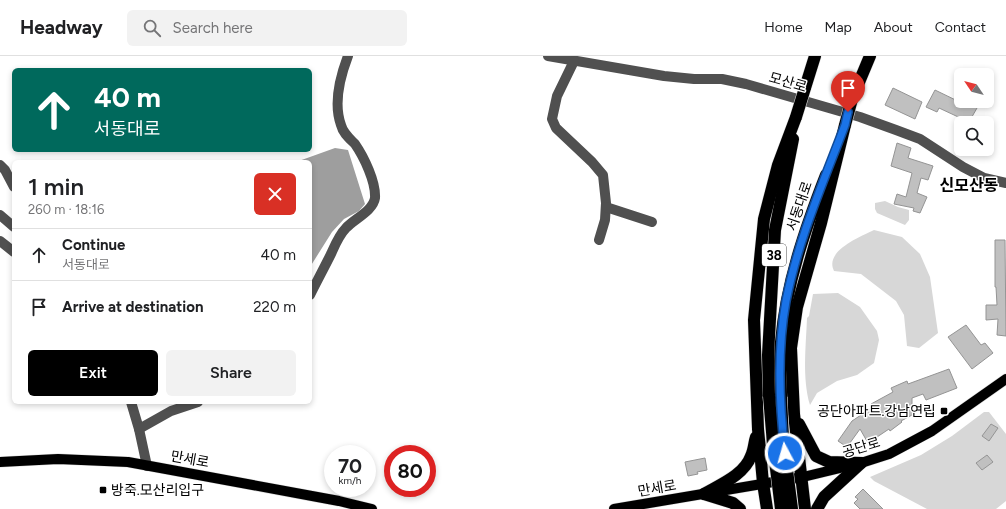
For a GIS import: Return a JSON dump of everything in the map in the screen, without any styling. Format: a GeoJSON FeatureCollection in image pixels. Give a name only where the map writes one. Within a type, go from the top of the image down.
{"type":"FeatureCollection","features":[{"type":"Feature","properties":{"kind":"highway","name":"서동대로"},"geometry":{"type":"LineString","coordinates":[[775,396],[768,355],[775,230],[790,158],[796,116],[815,56]]}},
{"type":"Feature","properties":{"kind":"highway","name":"서동대로"},"geometry":{"type":"LineString","coordinates":[[775,396],[786,302],[793,272],[809,218],[845,125],[852,99],[870,56]]}},
{"type":"Feature","properties":{"kind":"highway"},"geometry":{"type":"LineString","coordinates":[[767,509],[758,430],[754,320],[764,219],[778,165],[796,116]]}},
{"type":"Feature","properties":{"kind":"highway"},"geometry":{"type":"LineString","coordinates":[[805,509],[794,414],[791,348],[797,307],[845,125]]}},
{"type":"Feature","properties":{"kind":"highway","name":"38"},"geometry":{"type":"LineString","coordinates":[[775,396],[773,444],[781,509]]}},
{"type":"Feature","properties":{"kind":"highway","name":"38"},"geometry":{"type":"LineString","coordinates":[[775,396],[783,439],[792,509]]}},
{"type":"Feature","properties":{"kind":"highway"},"geometry":{"type":"LineString","coordinates":[[794,414],[816,456],[829,462],[861,463]]}},
{"type":"Feature","properties":{"kind":"highway"},"geometry":{"type":"LineString","coordinates":[[704,494],[729,480],[742,470],[751,456],[758,430]]}},
{"type":"Feature","properties":{"kind":"highway"},"geometry":{"type":"LineString","coordinates":[[817,509],[824,497],[861,463]]}},
{"type":"Feature","properties":{"kind":"highway"},"geometry":{"type":"LineString","coordinates":[[704,494],[733,503],[740,509]]}},
{"type":"Feature","properties":{"kind":"main road","name":"공단로"},"geometry":{"type":"LineString","coordinates":[[704,494],[802,477],[861,463],[889,454],[932,431],[1006,379]]}},
{"type":"Feature","properties":{"kind":"main road","name":"만세로"},"geometry":{"type":"LineString","coordinates":[[0,462],[58,459],[128,462],[339,501],[372,509]]}},
{"type":"Feature","properties":{"kind":"main road","name":"만세로"},"geometry":{"type":"LineString","coordinates":[[614,509],[704,494]]}},
{"type":"Feature","properties":{"kind":"street"},"geometry":{"type":"LineString","coordinates":[[312,291],[343,231],[369,209],[375,199],[374,185],[368,168],[360,152],[347,136],[341,125],[337,110],[343,69],[348,56]]}},
{"type":"Feature","properties":{"kind":"street","name":"모산로"},"geometry":{"type":"LineString","coordinates":[[548,56],[664,76],[694,79],[722,79],[746,84],[860,117],[920,139],[963,167],[984,178],[1006,182]]}},
{"type":"Feature","properties":{"kind":"street"},"geometry":{"type":"LineString","coordinates":[[574,61],[557,96],[552,119],[556,128],[592,162],[603,175],[606,207],[598,240]]}},
{"type":"Feature","properties":{"kind":"street"},"geometry":{"type":"LineString","coordinates":[[0,165],[5,170],[12,183]]}},
{"type":"Feature","properties":{"kind":"street"},"geometry":{"type":"LineString","coordinates":[[606,207],[652,222]]}},
{"type":"Feature","properties":{"kind":"street"},"geometry":{"type":"LineString","coordinates":[[0,215],[12,225]]}},
{"type":"Feature","properties":{"kind":"street"},"geometry":{"type":"LineString","coordinates":[[0,241],[12,250]]}},
{"type":"Feature","properties":{"kind":"street"},"geometry":{"type":"LineString","coordinates":[[132,404],[147,466]]}},
{"type":"Feature","properties":{"kind":"street"},"geometry":{"type":"LineString","coordinates":[[139,429],[170,411],[192,404]]}},
{"type":"Feature","properties":{"kind":"shaded area"},"geometry":{"type":"Polygon","coordinates":[[[335,148],[348,150],[365,204],[359,211],[344,219],[332,232],[312,264],[312,160],[302,160],[335,148]]]}},
{"type":"Feature","properties":{"kind":"shaded area"},"geometry":{"type":"Polygon","coordinates":[[[885,201],[909,210],[909,220],[905,225],[877,213],[875,203],[885,201]]]}},
{"type":"Feature","properties":{"kind":"shaded area"},"geometry":{"type":"Polygon","coordinates":[[[874,230],[902,237],[920,254],[930,277],[938,333],[919,348],[907,346],[904,315],[896,301],[861,274],[834,271],[832,264],[834,257],[839,251],[853,241],[874,230]]]}},
{"type":"Feature","properties":{"kind":"shaded area"},"geometry":{"type":"Polygon","coordinates":[[[838,293],[860,307],[877,331],[879,340],[874,363],[857,375],[837,381],[817,393],[810,405],[806,384],[805,351],[807,318],[809,316],[813,294],[838,293]]]}},
{"type":"Feature","properties":{"kind":"shaded area"},"geometry":{"type":"Polygon","coordinates":[[[984,412],[989,412],[1006,434],[1006,501],[996,509],[927,509],[874,481],[870,477],[921,455],[952,436],[984,412]]]}},
{"type":"Feature","properties":{"kind":"building"},"geometry":{"type":"Polygon","coordinates":[[[893,88],[922,102],[915,119],[885,105],[893,88]]]}},
{"type":"Feature","properties":{"kind":"building"},"geometry":{"type":"Polygon","coordinates":[[[935,90],[954,99],[954,108],[977,108],[972,116],[956,116],[939,108],[937,112],[926,107],[935,90]]]}},
{"type":"Feature","properties":{"kind":"building"},"geometry":{"type":"Polygon","coordinates":[[[897,143],[911,148],[908,158],[933,166],[928,180],[921,178],[917,193],[927,197],[920,213],[913,211],[914,208],[894,204],[897,194],[906,197],[912,173],[891,166],[897,143]]]}},
{"type":"Feature","properties":{"kind":"building"},"geometry":{"type":"Polygon","coordinates":[[[995,240],[1005,240],[1006,336],[997,335],[998,319],[986,320],[986,305],[997,305],[995,287],[995,240]]]}},
{"type":"Feature","properties":{"kind":"building"},"geometry":{"type":"Polygon","coordinates":[[[966,325],[981,345],[985,343],[993,353],[972,369],[948,337],[966,325]]]}},
{"type":"Feature","properties":{"kind":"building"},"geometry":{"type":"Polygon","coordinates":[[[949,369],[957,388],[926,400],[923,394],[912,398],[912,415],[901,421],[902,422],[890,431],[889,429],[868,443],[860,429],[847,447],[838,441],[852,421],[873,407],[871,404],[893,392],[891,388],[907,381],[908,384],[949,369]]]}},
{"type":"Feature","properties":{"kind":"building"},"geometry":{"type":"Polygon","coordinates":[[[991,424],[998,428],[989,441],[982,436],[991,424]]]}},
{"type":"Feature","properties":{"kind":"building"},"geometry":{"type":"Polygon","coordinates":[[[987,455],[993,462],[982,470],[976,463],[987,455]]]}},
{"type":"Feature","properties":{"kind":"building"},"geometry":{"type":"Polygon","coordinates":[[[705,458],[707,470],[688,476],[685,462],[705,458]]]}},
{"type":"Feature","properties":{"kind":"building"},"geometry":{"type":"Polygon","coordinates":[[[863,489],[883,509],[860,509],[854,503],[858,499],[855,497],[863,489]]]}},
{"type":"Feature","properties":{"kind":"place","name":"공단아파트.강남연립"},"geometry":{"type":"Point","coordinates":[944,411]}},
{"type":"Feature","properties":{"kind":"place","name":"방죽.모산리입구"},"geometry":{"type":"Point","coordinates":[103,490]}},
{"type":"Feature","properties":{"kind":"district","name":"신모산동"},"geometry":{"type":"Point","coordinates":[969,185]}},
{"type":"Feature","properties":{"kind":"route"},"geometry":{"type":"LineString","coordinates":[[785,453],[781,396],[781,343],[786,302],[809,218],[845,125],[848,112]]}}]}
